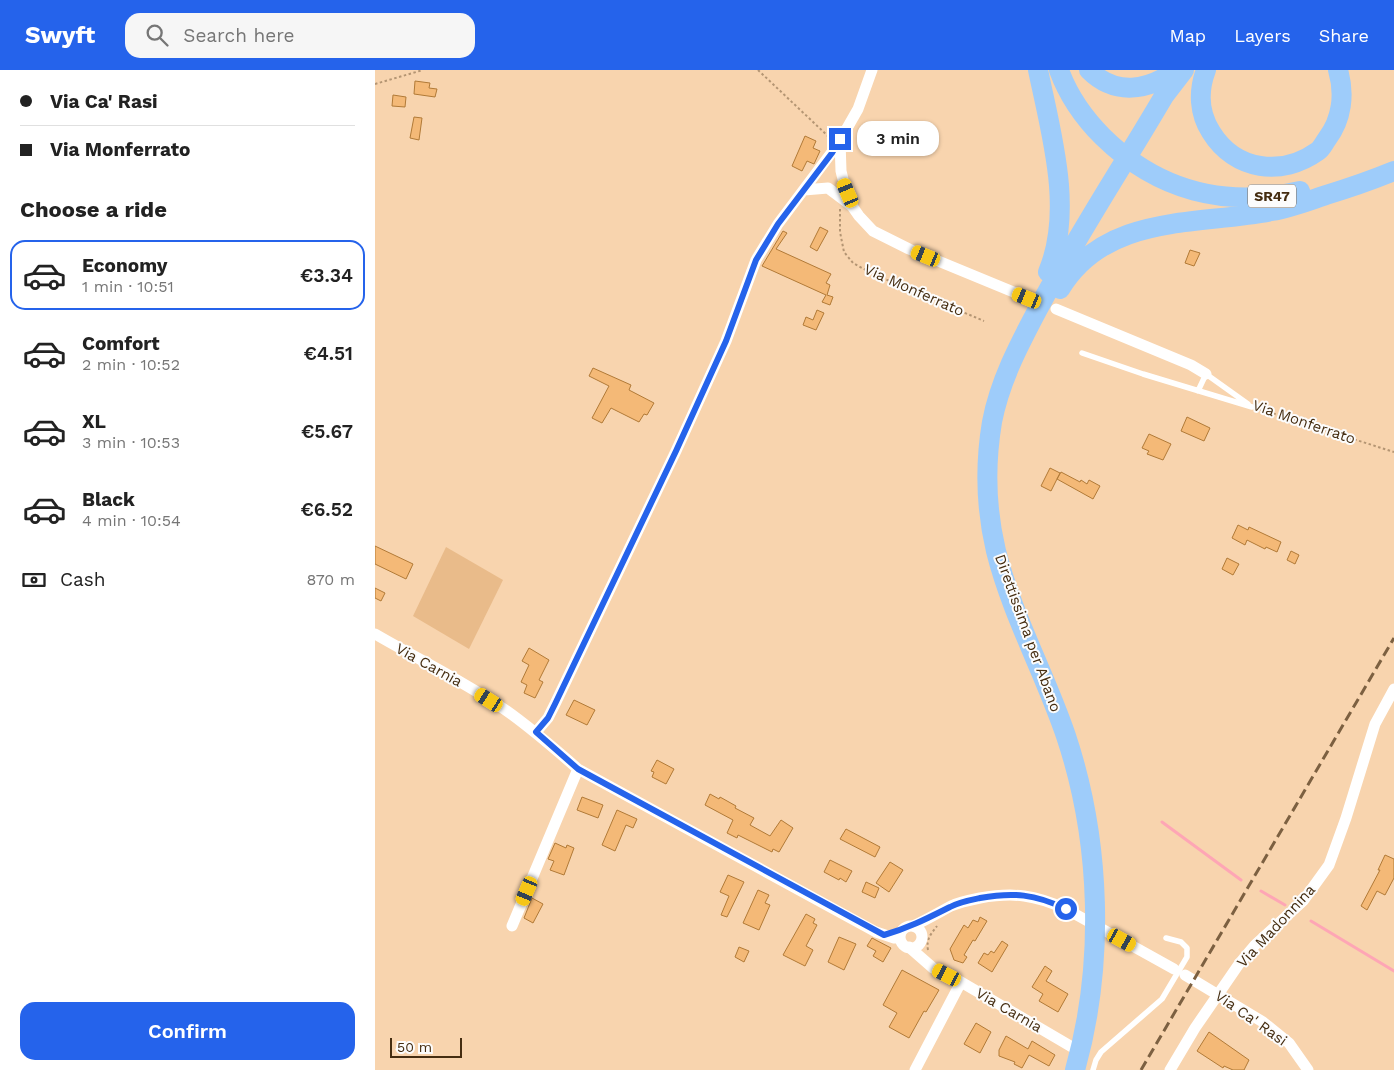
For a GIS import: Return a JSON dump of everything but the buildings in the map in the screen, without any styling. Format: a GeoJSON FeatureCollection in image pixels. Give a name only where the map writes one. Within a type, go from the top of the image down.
{"type":"FeatureCollection","features":[{"type":"Feature","properties":{"kind":"highway"},"geometry":{"type":"LineString","coordinates":[[1012,358],[1025,320],[1054,257],[1059,227],[1059,186],[1038,70]]}},
{"type":"Feature","properties":{"kind":"highway","name":"SR47"},"geometry":{"type":"LineString","coordinates":[[1059,70],[1078,106],[1094,128],[1115,148],[1149,173],[1164,181],[1195,192],[1229,197],[1274,196],[1299,191],[1394,162]]}},
{"type":"Feature","properties":{"kind":"highway"},"geometry":{"type":"LineString","coordinates":[[1089,70],[1098,79],[1115,86],[1127,88],[1153,84],[1175,70]]}},
{"type":"Feature","properties":{"kind":"highway","name":"Direttissima per Abano"},"geometry":{"type":"LineString","coordinates":[[1075,1070],[1090,992],[1094,937],[1094,879],[1088,824],[1075,763],[1049,690],[1009,591],[996,551],[991,527],[987,480],[990,434],[997,402],[1012,358],[1059,270],[1107,188],[1164,96],[1184,70]]}},
{"type":"Feature","properties":{"kind":"highway","name":"Direttissima per Abano"},"geometry":{"type":"LineString","coordinates":[[1139,138],[1199,70]]}},
{"type":"Feature","properties":{"kind":"highway"},"geometry":{"type":"LineString","coordinates":[[1205,70],[1200,99],[1205,123],[1219,145],[1249,164],[1269,167],[1288,165],[1302,160],[1319,150],[1332,133],[1338,119],[1341,104],[1342,89],[1337,70]]}},
{"type":"Feature","properties":{"kind":"highway"},"geometry":{"type":"LineString","coordinates":[[1012,358],[1039,324],[1063,283],[1092,253],[1108,242],[1125,234],[1151,227],[1271,211],[1295,205],[1394,171]]}},
{"type":"Feature","properties":{"kind":"street"},"geometry":{"type":"LineString","coordinates":[[536,732],[548,718],[555,704],[676,451],[731,328],[756,260],[778,224],[839,142],[858,108],[872,70]]}},
{"type":"Feature","properties":{"kind":"street"},"geometry":{"type":"LineString","coordinates":[[839,142],[841,170],[853,206],[859,216],[873,231],[891,241],[1027,298]]}},
{"type":"Feature","properties":{"kind":"street"},"geometry":{"type":"LineString","coordinates":[[823,164],[836,165],[841,170]]}},
{"type":"Feature","properties":{"kind":"street"},"geometry":{"type":"LineString","coordinates":[[823,164],[827,188]]}},
{"type":"Feature","properties":{"kind":"street"},"geometry":{"type":"LineString","coordinates":[[804,190],[827,188],[853,206]]}},
{"type":"Feature","properties":{"kind":"street","name":"Via Monferrato"},"geometry":{"type":"LineString","coordinates":[[1056,309],[1191,364],[1206,374]]}},
{"type":"Feature","properties":{"kind":"street","name":"Via Carnia"},"geometry":{"type":"LineString","coordinates":[[375,634],[459,681],[503,709],[536,732],[578,769],[884,935],[911,936]]}},
{"type":"Feature","properties":{"kind":"street","name":"Via Madonnina"},"geometry":{"type":"LineString","coordinates":[[1170,1070],[1223,986],[1255,945],[1303,901],[1329,864],[1346,818],[1375,724],[1394,689]]}},
{"type":"Feature","properties":{"kind":"street"},"geometry":{"type":"LineString","coordinates":[[512,926],[578,769]]}},
{"type":"Feature","properties":{"kind":"street","name":"Via Ca' Rasi"},"geometry":{"type":"LineString","coordinates":[[911,936],[926,920],[968,900],[1008,894],[1035,897],[1066,909],[1181,969],[1263,1022],[1289,1043],[1308,1070]]}},
{"type":"Feature","properties":{"kind":"street"},"geometry":{"type":"LineString","coordinates":[[911,936],[925,954]]}},
{"type":"Feature","properties":{"kind":"street","name":"Via Carnia"},"geometry":{"type":"LineString","coordinates":[[925,954],[933,968],[1072,1046]]}},
{"type":"Feature","properties":{"kind":"street"},"geometry":{"type":"LineString","coordinates":[[915,1070],[961,982]]}},
{"type":"Feature","properties":{"kind":"lane"},"geometry":{"type":"LineString","coordinates":[[1082,353],[1252,407]]}},
{"type":"Feature","properties":{"kind":"lane"},"geometry":{"type":"LineString","coordinates":[[1198,391],[1206,374]]}},
{"type":"Feature","properties":{"kind":"lane","name":"Via Monferrato"},"geometry":{"type":"LineString","coordinates":[[1206,374],[1252,407]]}},
{"type":"Feature","properties":{"kind":"lane"},"geometry":{"type":"LineString","coordinates":[[1093,1070],[1095,1060],[1101,1052],[1162,999],[1181,969],[1187,957],[1187,948],[1181,942],[1166,938]]}},
{"type":"Feature","properties":{"kind":"path"},"geometry":{"type":"LineString","coordinates":[[375,84],[423,70]]}},
{"type":"Feature","properties":{"kind":"path"},"geometry":{"type":"LineString","coordinates":[[758,70],[828,136],[839,142]]}},
{"type":"Feature","properties":{"kind":"path","name":"Via Monferrato"},"geometry":{"type":"LineString","coordinates":[[840,197],[840,232],[844,252],[853,263],[873,274],[984,321]]}},
{"type":"Feature","properties":{"kind":"path","name":"Via Monferrato"},"geometry":{"type":"LineString","coordinates":[[1252,407],[1394,452]]}},
{"type":"Feature","properties":{"kind":"path"},"geometry":{"type":"LineString","coordinates":[[925,954],[928,937],[939,924]]}},
{"type":"Feature","properties":{"kind":"shaded area"},"geometry":{"type":"Polygon","coordinates":[[[446,547],[503,580],[469,649],[413,616],[446,547]]]}},
{"type":"Feature","properties":{"kind":"waterway"},"geometry":{"type":"LineString","coordinates":[[1162,822],[1241,880]]}},
{"type":"Feature","properties":{"kind":"waterway"},"geometry":{"type":"LineString","coordinates":[[1261,891],[1285,905]]}},
{"type":"Feature","properties":{"kind":"waterway"},"geometry":{"type":"LineString","coordinates":[[1311,921],[1394,971]]}},
{"type":"Feature","properties":{"kind":"railway"},"geometry":{"type":"LineString","coordinates":[[1141,1070],[1394,638]]}},
{"type":"Feature","properties":{"kind":"route"},"geometry":{"type":"LineString","coordinates":[[840,139],[832,153],[778,224],[756,260],[734,322],[676,451],[555,704],[548,718],[536,732],[578,769],[884,935],[913,926],[968,900],[993,896],[1008,894],[1035,897],[1050,901],[1066,909]]}}]}
